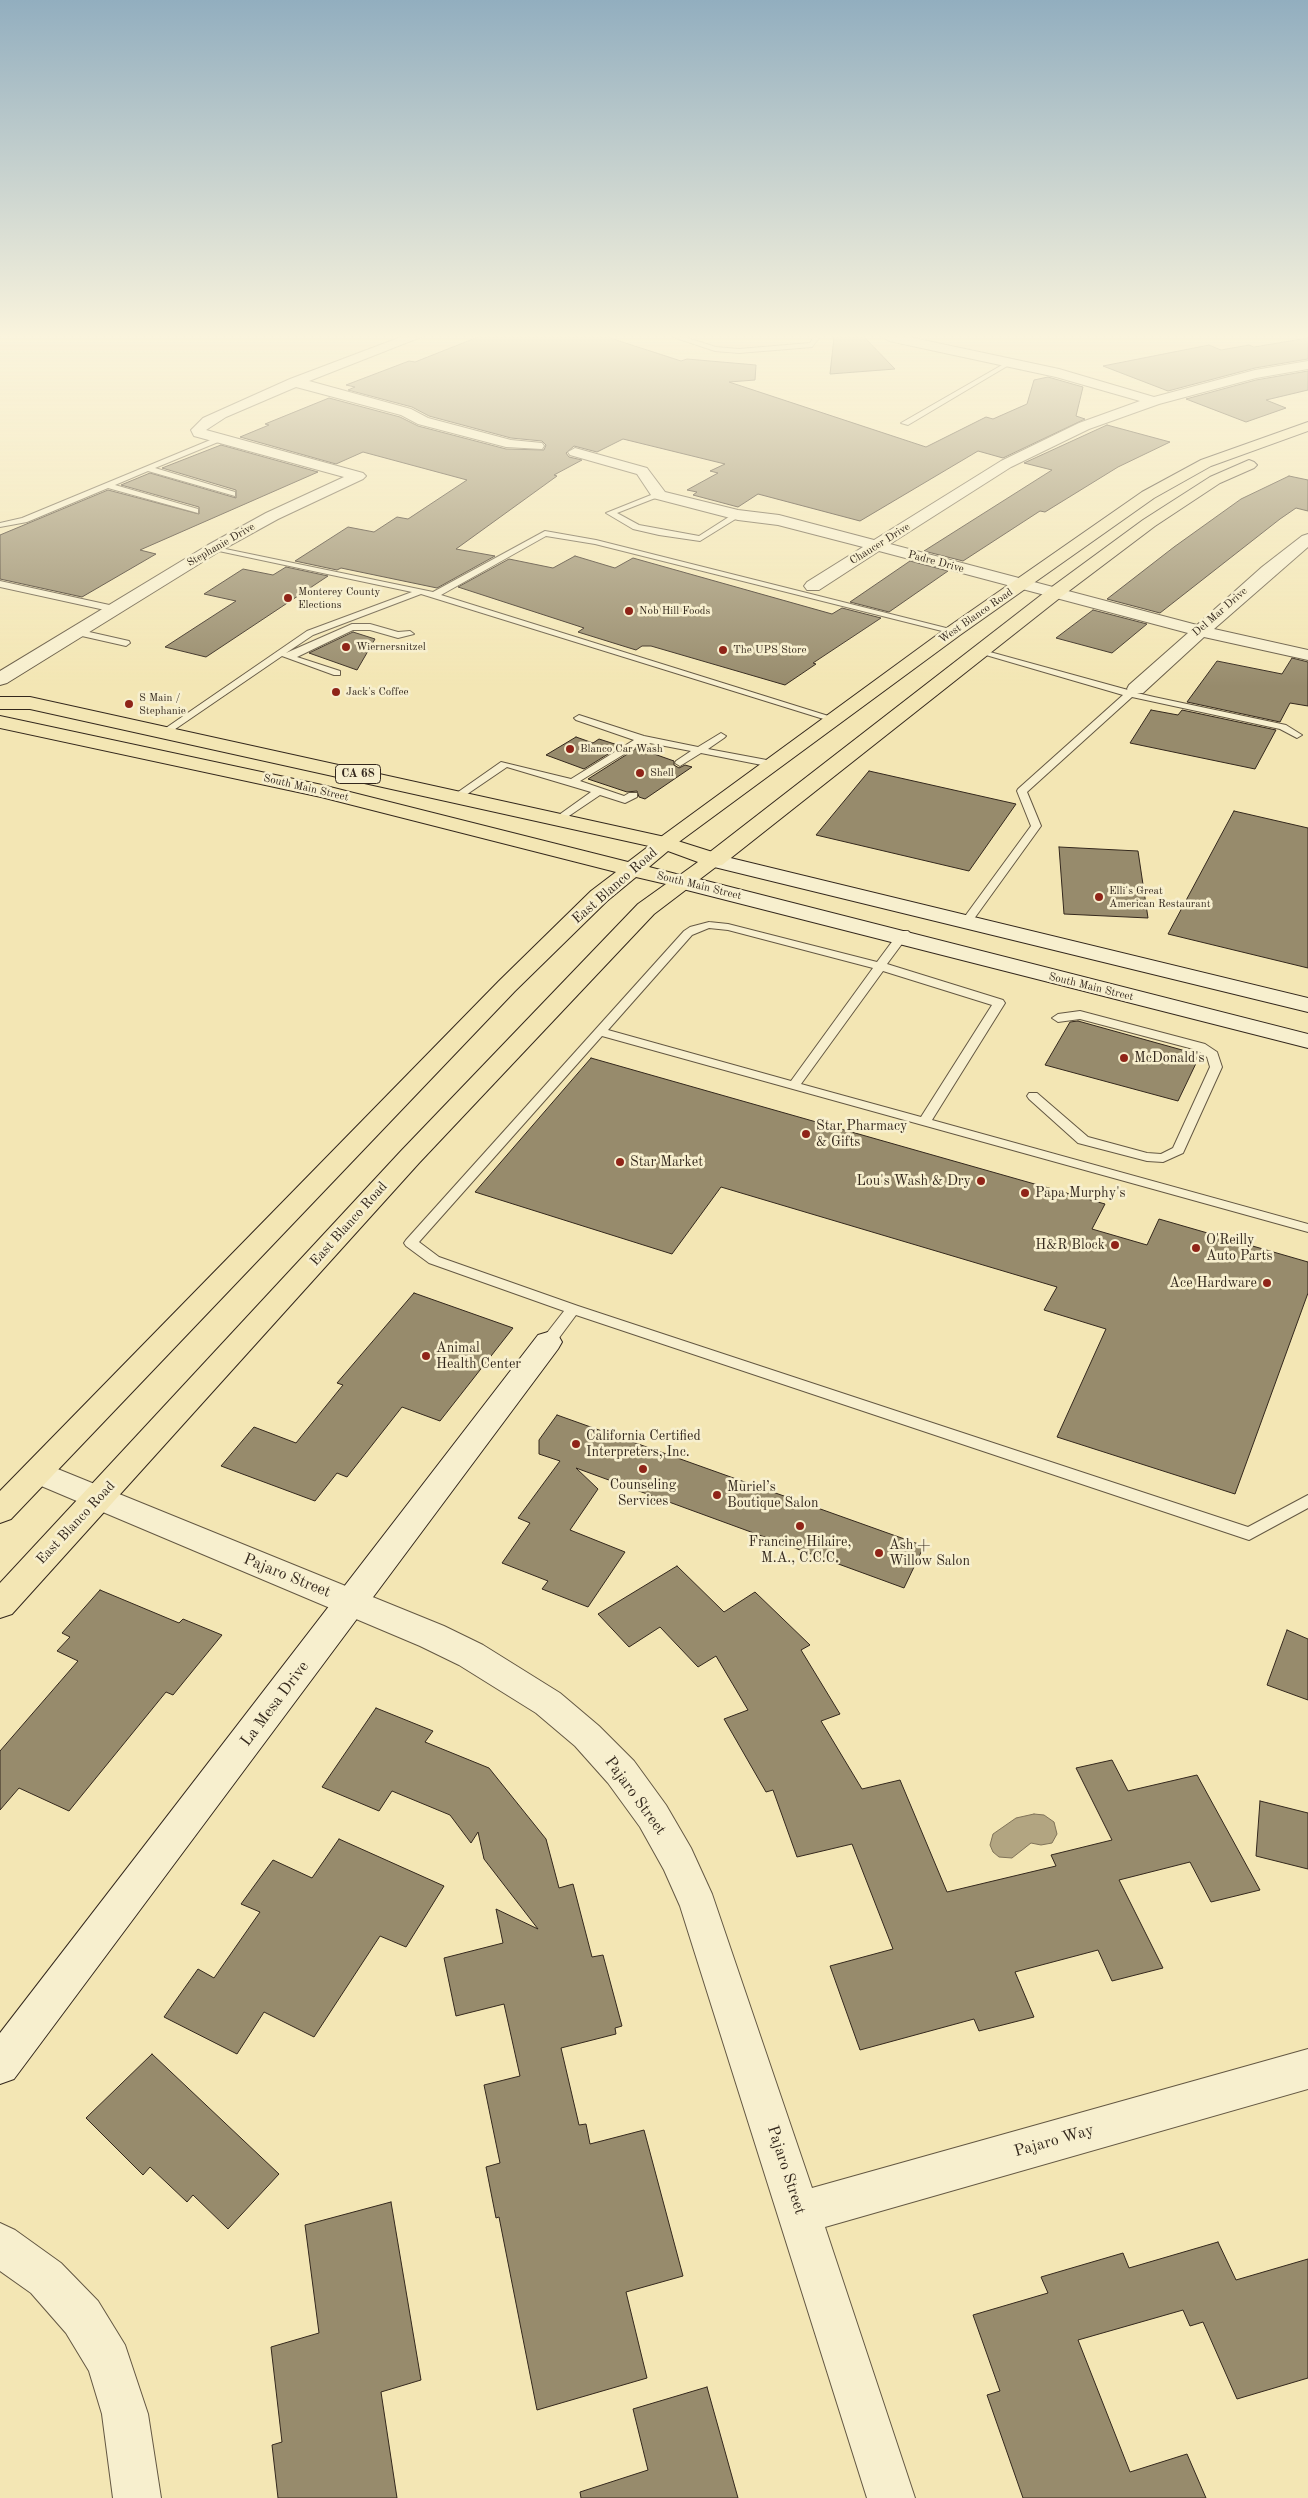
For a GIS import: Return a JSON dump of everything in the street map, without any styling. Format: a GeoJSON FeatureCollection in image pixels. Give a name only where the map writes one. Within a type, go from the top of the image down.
{"type":"FeatureCollection","features":[{"type":"Feature","properties":{"kind":"main road","name":"West Blanco Road"},"geometry":{"type":"LineString","coordinates":[[665,843],[954,631],[1107,522],[1177,478],[1233,454]]}},
{"type":"Feature","properties":{"kind":"main road"},"geometry":{"type":"LineString","coordinates":[[714,860],[1055,594],[1149,524],[1215,480],[1281,454]]}},
{"type":"Feature","properties":{"kind":"main road","name":"South Main Street"},"geometry":{"type":"LineString","coordinates":[[0,703],[30,703],[165,732],[665,843],[714,860]]}},
{"type":"Feature","properties":{"kind":"main road","name":"South Main Street"},"geometry":{"type":"LineString","coordinates":[[0,722],[258,776],[683,882]]}},
{"type":"Feature","properties":{"kind":"main road","name":"East Blanco Road"},"geometry":{"type":"LineString","coordinates":[[0,1511],[507,986],[596,898],[665,843]]}},
{"type":"Feature","properties":{"kind":"main road","name":"East Blanco Road"},"geometry":{"type":"LineString","coordinates":[[0,1605],[410,1157],[646,909],[714,860]]}},
{"type":"Feature","properties":{"kind":"street","name":"Stephanie Drive"},"geometry":{"type":"LineString","coordinates":[[0,679],[214,548],[272,516],[358,476],[277,454]]}},
{"type":"Feature","properties":{"kind":"street"},"geometry":{"type":"LineString","coordinates":[[577,454],[642,471],[658,495]]}},
{"type":"Feature","properties":{"kind":"street","name":"Chaucer Drive"},"geometry":{"type":"LineString","coordinates":[[813,586],[1006,464],[1026,454]]}},
{"type":"Feature","properties":{"kind":"street","name":"Padre Drive"},"geometry":{"type":"LineString","coordinates":[[658,495],[738,515],[779,520],[1055,594],[1200,631],[1308,655]]}},
{"type":"Feature","properties":{"kind":"street","name":"Del Mar Drive"},"geometry":{"type":"LineString","coordinates":[[1133,691],[1308,539]]}},
{"type":"Feature","properties":{"kind":"street","name":"South Main Street"},"geometry":{"type":"LineString","coordinates":[[714,860],[1308,1005]]}},
{"type":"Feature","properties":{"kind":"street","name":"South Main Street"},"geometry":{"type":"LineString","coordinates":[[683,882],[902,936],[1308,1041]]}},
{"type":"Feature","properties":{"kind":"street","name":"La Mesa Drive"},"geometry":{"type":"LineString","coordinates":[[0,2065],[548,1342]]}},
{"type":"Feature","properties":{"kind":"street","name":"Pajaro Street"},"geometry":{"type":"LineString","coordinates":[[38,1472],[432,1636],[471,1655],[548,1703],[587,1736],[621,1772],[654,1816],[678,1860],[699,1906],[891,2498]]}},
{"type":"Feature","properties":{"kind":"street","name":"Pajaro Way"},"geometry":{"type":"LineString","coordinates":[[800,2213],[1308,2069]]}},
{"type":"Feature","properties":{"kind":"street"},"geometry":{"type":"LineString","coordinates":[[0,2245],[46,2278],[82,2317],[109,2361],[125,2414],[137,2498]]}},
{"type":"Feature","properties":{"kind":"lane"},"geometry":{"type":"LineString","coordinates":[[0,525],[24,520],[182,454]]}},
{"type":"Feature","properties":{"kind":"lane"},"geometry":{"type":"LineString","coordinates":[[147,468],[232,494]]}},
{"type":"Feature","properties":{"kind":"lane"},"geometry":{"type":"LineString","coordinates":[[107,485],[195,511]]}},
{"type":"Feature","properties":{"kind":"lane"},"geometry":{"type":"LineString","coordinates":[[658,495],[610,513],[636,527],[700,539],[738,515]]}},
{"type":"Feature","properties":{"kind":"lane"},"geometry":{"type":"LineString","coordinates":[[434,595],[546,534],[596,542],[954,631]]}},
{"type":"Feature","properties":{"kind":"lane"},"geometry":{"type":"LineString","coordinates":[[214,548],[434,595],[834,719]]}},
{"type":"Feature","properties":{"kind":"lane"},"geometry":{"type":"LineString","coordinates":[[0,584],[114,609]]}},
{"type":"Feature","properties":{"kind":"lane"},"geometry":{"type":"LineString","coordinates":[[165,732],[310,633],[421,592]]}},
{"type":"Feature","properties":{"kind":"lane"},"geometry":{"type":"LineString","coordinates":[[289,657],[352,627],[370,627],[398,635],[410,634]]}},
{"type":"Feature","properties":{"kind":"lane"},"geometry":{"type":"LineString","coordinates":[[76,632],[126,643]]}},
{"type":"Feature","properties":{"kind":"lane"},"geometry":{"type":"LineString","coordinates":[[982,651],[1133,691],[1283,727],[1298,735]]}},
{"type":"Feature","properties":{"kind":"lane"},"geometry":{"type":"LineString","coordinates":[[279,654],[337,673]]}},
{"type":"Feature","properties":{"kind":"lane"},"geometry":{"type":"LineString","coordinates":[[967,921],[1036,826],[1022,791],[1133,691]]}},
{"type":"Feature","properties":{"kind":"lane"},"geometry":{"type":"LineString","coordinates":[[579,718],[642,739],[772,764]]}},
{"type":"Feature","properties":{"kind":"lane"},"geometry":{"type":"LineString","coordinates":[[680,763],[721,736]]}},
{"type":"Feature","properties":{"kind":"lane"},"geometry":{"type":"LineString","coordinates":[[572,782],[642,739]]}},
{"type":"Feature","properties":{"kind":"lane"},"geometry":{"type":"LineString","coordinates":[[648,752],[663,743]]}},
{"type":"Feature","properties":{"kind":"lane"},"geometry":{"type":"LineString","coordinates":[[456,797],[505,764],[597,787],[625,800],[633,795]]}},
{"type":"Feature","properties":{"kind":"lane"},"geometry":{"type":"LineString","coordinates":[[560,820],[597,787]]}},
{"type":"Feature","properties":{"kind":"lane"},"geometry":{"type":"LineString","coordinates":[[924,1122],[999,1003],[880,966],[728,927],[702,926],[688,933],[410,1243],[434,1260],[573,1309],[1249,1534],[1308,1501]]}},
{"type":"Feature","properties":{"kind":"lane"},"geometry":{"type":"LineString","coordinates":[[794,1086],[902,936]]}},
{"type":"Feature","properties":{"kind":"lane"},"geometry":{"type":"LineString","coordinates":[[1033,1096],[1083,1140],[1148,1157],[1163,1158],[1172,1155],[1178,1150],[1216,1067],[1213,1055],[1201,1047],[1080,1015],[1058,1018]]}},
{"type":"Feature","properties":{"kind":"lane"},"geometry":{"type":"LineString","coordinates":[[600,1032],[1308,1228]]}},
{"type":"Feature","properties":{"kind":"lane"},"geometry":{"type":"LineString","coordinates":[[548,1342],[573,1309]]}},
{"type":"Feature","properties":{"kind":"shaded area"},"geometry":{"type":"Polygon","coordinates":[[[1034,1814],[1044,1815],[1054,1822],[1057,1834],[1052,1843],[1041,1845],[1031,1843],[1012,1858],[999,1857],[993,1852],[990,1845],[993,1834],[1016,1818],[1034,1814]]]}},
{"type":"Feature","properties":{"kind":"building"},"geometry":{"type":"Polygon","coordinates":[[[199,454],[252,454],[318,472],[140,550],[156,554],[82,597],[0,579],[0,535],[108,490],[199,514],[199,507],[121,485],[150,473],[236,498],[236,490],[162,468],[199,454]]]}},
{"type":"Feature","properties":{"kind":"building"},"geometry":{"type":"Polygon","coordinates":[[[299,454],[359,454],[336,464],[299,454]]]}},
{"type":"Feature","properties":{"kind":"building"},"geometry":{"type":"Polygon","coordinates":[[[369,454],[566,454],[569,457],[582,460],[554,475],[557,476],[456,549],[495,556],[437,588],[341,568],[337,570],[295,561],[348,527],[374,532],[397,517],[408,519],[467,480],[369,454]]]}},
{"type":"Feature","properties":{"kind":"building"},"geometry":{"type":"Polygon","coordinates":[[[682,454],[974,454],[860,521],[758,494],[738,507],[693,495],[697,492],[687,490],[718,473],[710,471],[725,464],[682,454]]]}},
{"type":"Feature","properties":{"kind":"building"},"geometry":{"type":"Polygon","coordinates":[[[987,454],[1012,454],[1003,458],[987,454]]]}},
{"type":"Feature","properties":{"kind":"building"},"geometry":{"type":"Polygon","coordinates":[[[1045,454],[1146,454],[1118,467],[1045,512],[1040,511],[963,561],[924,551],[1052,470],[1024,463],[1045,454]]]}},
{"type":"Feature","properties":{"kind":"building"},"geometry":{"type":"Polygon","coordinates":[[[1289,476],[1308,480],[1308,511],[1296,508],[1280,519],[1160,613],[1107,599],[1174,547],[1241,499],[1289,476]]]}},
{"type":"Feature","properties":{"kind":"building"},"geometry":{"type":"Polygon","coordinates":[[[575,556],[615,568],[633,558],[832,614],[842,608],[881,618],[813,663],[816,664],[785,685],[651,646],[642,646],[636,650],[578,632],[584,628],[458,587],[509,559],[553,568],[575,556]]]}},
{"type":"Feature","properties":{"kind":"building"},"geometry":{"type":"Polygon","coordinates":[[[910,561],[948,571],[889,612],[850,602],[910,561]]]}},
{"type":"Feature","properties":{"kind":"building"},"geometry":{"type":"Polygon","coordinates":[[[286,567],[328,576],[206,657],[165,647],[236,601],[204,594],[243,569],[273,575],[286,567]]]}},
{"type":"Feature","properties":{"kind":"building"},"geometry":{"type":"Polygon","coordinates":[[[1093,610],[1147,624],[1112,653],[1056,638],[1093,610]]]}},
{"type":"Feature","properties":{"kind":"building","name":"Wiernersnitzel"},"geometry":{"type":"Polygon","coordinates":[[[353,632],[375,639],[357,670],[309,653],[353,632]]]}},
{"type":"Feature","properties":{"kind":"building"},"geometry":{"type":"Polygon","coordinates":[[[1292,658],[1308,662],[1308,706],[1290,703],[1280,722],[1187,702],[1217,661],[1282,674],[1292,658]]]}},
{"type":"Feature","properties":{"kind":"building"},"geometry":{"type":"Polygon","coordinates":[[[1151,710],[1178,715],[1182,710],[1276,730],[1255,769],[1130,743],[1151,710]]]}},
{"type":"Feature","properties":{"kind":"building"},"geometry":{"type":"Polygon","coordinates":[[[576,737],[593,743],[599,739],[621,746],[584,769],[546,755],[576,737]]]}},
{"type":"Feature","properties":{"kind":"building","name":"Shell"},"geometry":{"type":"Polygon","coordinates":[[[637,748],[674,761],[674,765],[679,768],[685,765],[692,767],[645,799],[639,797],[637,791],[627,792],[588,779],[637,748]]]}},
{"type":"Feature","properties":{"kind":"building"},"geometry":{"type":"Polygon","coordinates":[[[869,771],[1016,804],[969,871],[816,835],[869,771]]]}},
{"type":"Feature","properties":{"kind":"building"},"geometry":{"type":"Polygon","coordinates":[[[1234,811],[1308,828],[1308,968],[1168,934],[1234,811]]]}},
{"type":"Feature","properties":{"kind":"building","name":"Elli's Great American Restaurant"},"geometry":{"type":"Polygon","coordinates":[[[1059,847],[1138,851],[1148,918],[1064,914],[1059,847]]]}},
{"type":"Feature","properties":{"kind":"building","name":"McDonald's"},"geometry":{"type":"Polygon","coordinates":[[[1078,1021],[1200,1055],[1178,1101],[1045,1065],[1070,1022],[1078,1021]]]}},
{"type":"Feature","properties":{"kind":"building"},"geometry":{"type":"Polygon","coordinates":[[[591,1058],[1105,1204],[1092,1229],[1147,1245],[1159,1219],[1308,1262],[1308,1293],[1235,1494],[1057,1437],[1106,1329],[1044,1310],[1057,1287],[721,1187],[672,1254],[475,1192],[591,1058]]]}},
{"type":"Feature","properties":{"kind":"building"},"geometry":{"type":"Polygon","coordinates":[[[414,1293],[513,1328],[440,1421],[402,1407],[347,1477],[337,1473],[315,1501],[221,1466],[254,1427],[296,1443],[343,1385],[337,1383],[414,1293]]]}},
{"type":"Feature","properties":{"kind":"building"},"geometry":{"type":"Polygon","coordinates":[[[557,1415],[924,1546],[904,1588],[576,1468],[598,1489],[570,1530],[625,1552],[588,1607],[542,1589],[548,1581],[502,1563],[530,1523],[518,1518],[560,1461],[539,1454],[539,1440],[557,1415]]]}},
{"type":"Feature","properties":{"kind":"building"},"geometry":{"type":"Polygon","coordinates":[[[677,1566],[724,1612],[755,1592],[810,1645],[801,1650],[840,1714],[821,1721],[862,1789],[900,1780],[947,1892],[1056,1866],[1051,1855],[1112,1840],[1076,1768],[1112,1760],[1128,1791],[1197,1775],[1260,1890],[1211,1902],[1190,1862],[1119,1880],[1163,1968],[1112,1981],[1098,1950],[1015,1972],[1034,2017],[979,2031],[974,2019],[860,2050],[830,1966],[893,1949],[852,1844],[797,1857],[773,1790],[766,1792],[724,1719],[748,1710],[716,1656],[698,1667],[660,1627],[629,1647],[598,1614],[677,1566]]]}},
{"type":"Feature","properties":{"kind":"building"},"geometry":{"type":"Polygon","coordinates":[[[100,1590],[179,1623],[183,1619],[222,1635],[173,1695],[166,1692],[69,1811],[19,1788],[0,1810],[0,1751],[78,1661],[57,1651],[70,1637],[62,1633],[100,1590]]]}},
{"type":"Feature","properties":{"kind":"building"},"geometry":{"type":"Polygon","coordinates":[[[1287,1630],[1308,1639],[1308,1700],[1267,1685],[1287,1630]]]}},
{"type":"Feature","properties":{"kind":"building"},"geometry":{"type":"Polygon","coordinates":[[[376,1708],[433,1731],[425,1742],[489,1768],[546,1839],[559,1888],[573,1884],[592,1957],[603,1955],[622,2026],[615,2028],[616,2034],[561,2048],[579,2125],[586,2124],[590,2144],[644,2130],[683,2276],[626,2292],[647,2378],[537,2410],[499,2217],[496,2218],[486,2167],[500,2163],[484,2085],[520,2076],[504,2004],[456,2016],[444,1958],[503,1943],[496,1909],[538,1929],[484,1859],[478,1832],[471,1843],[450,1815],[392,1791],[379,1811],[322,1787],[376,1708]]]}},
{"type":"Feature","properties":{"kind":"building"},"geometry":{"type":"Polygon","coordinates":[[[1260,1801],[1308,1813],[1308,1869],[1256,1856],[1260,1801]]]}},
{"type":"Feature","properties":{"kind":"building"},"geometry":{"type":"Polygon","coordinates":[[[339,1839],[444,1886],[406,1947],[380,1936],[314,2037],[264,2012],[237,2054],[164,2017],[198,1969],[214,1978],[260,1912],[241,1904],[273,1860],[312,1878],[339,1839]]]}},
{"type":"Feature","properties":{"kind":"building"},"geometry":{"type":"Polygon","coordinates":[[[152,2054],[279,2174],[228,2229],[193,2195],[187,2202],[150,2167],[143,2175],[86,2118],[152,2054]]]}},
{"type":"Feature","properties":{"kind":"building"},"geometry":{"type":"Polygon","coordinates":[[[391,2202],[421,2380],[381,2392],[397,2498],[278,2498],[272,2445],[282,2442],[271,2347],[319,2333],[305,2225],[391,2202]]]}},
{"type":"Feature","properties":{"kind":"building"},"geometry":{"type":"Polygon","coordinates":[[[1218,2242],[1236,2280],[1308,2259],[1308,2378],[1237,2399],[1203,2322],[1190,2326],[1183,2310],[1078,2340],[1130,2472],[1187,2454],[1206,2498],[1023,2498],[987,2395],[1000,2391],[973,2315],[1048,2293],[1041,2277],[1123,2253],[1129,2268],[1218,2242]]]}},
{"type":"Feature","properties":{"kind":"building"},"geometry":{"type":"Polygon","coordinates":[[[707,2387],[738,2498],[581,2498],[580,2492],[648,2470],[633,2409],[707,2387]]]}},
{"type":"Feature","properties":{"kind":"place","name":"Monterey County Elections"},"geometry":{"type":"Point","coordinates":[288,598]}},
{"type":"Feature","properties":{"kind":"place","name":"Nob Hill Foods"},"geometry":{"type":"Point","coordinates":[629,611]}},
{"type":"Feature","properties":{"kind":"place","name":"Wiernersnitzel"},"geometry":{"type":"Point","coordinates":[346,647]}},
{"type":"Feature","properties":{"kind":"place","name":"The UPS Store"},"geometry":{"type":"Point","coordinates":[723,650]}},
{"type":"Feature","properties":{"kind":"place","name":"Jack's Coffee"},"geometry":{"type":"Point","coordinates":[336,692]}},
{"type":"Feature","properties":{"kind":"place","name":"S Main / Stephanie"},"geometry":{"type":"Point","coordinates":[129,704]}},
{"type":"Feature","properties":{"kind":"place","name":"Blanco Car Wash"},"geometry":{"type":"Point","coordinates":[570,749]}},
{"type":"Feature","properties":{"kind":"place","name":"Shell"},"geometry":{"type":"Point","coordinates":[640,773]}},
{"type":"Feature","properties":{"kind":"place","name":"Elli's Great American Restaurant"},"geometry":{"type":"Point","coordinates":[1099,897]}},
{"type":"Feature","properties":{"kind":"place","name":"McDonald's"},"geometry":{"type":"Point","coordinates":[1124,1058]}},
{"type":"Feature","properties":{"kind":"place","name":"Star Pharmacy & Gifts"},"geometry":{"type":"Point","coordinates":[806,1134]}},
{"type":"Feature","properties":{"kind":"place","name":"Star Market"},"geometry":{"type":"Point","coordinates":[620,1162]}},
{"type":"Feature","properties":{"kind":"place","name":"Lou's Wash & Dry"},"geometry":{"type":"Point","coordinates":[981,1181]}},
{"type":"Feature","properties":{"kind":"place","name":"Papa Murphy's"},"geometry":{"type":"Point","coordinates":[1025,1193]}},
{"type":"Feature","properties":{"kind":"place","name":"H&R Block"},"geometry":{"type":"Point","coordinates":[1115,1245]}},
{"type":"Feature","properties":{"kind":"place","name":"O'Reilly Auto Parts"},"geometry":{"type":"Point","coordinates":[1196,1248]}},
{"type":"Feature","properties":{"kind":"place","name":"Ace Hardware"},"geometry":{"type":"Point","coordinates":[1267,1283]}},
{"type":"Feature","properties":{"kind":"place","name":"Animal Health Center"},"geometry":{"type":"Point","coordinates":[426,1356]}},
{"type":"Feature","properties":{"kind":"place","name":"California Certified Interpreters, Inc."},"geometry":{"type":"Point","coordinates":[576,1444]}},
{"type":"Feature","properties":{"kind":"place","name":"Counseling Services"},"geometry":{"type":"Point","coordinates":[643,1469]}},
{"type":"Feature","properties":{"kind":"place","name":"Muriel’s Boutique Salon"},"geometry":{"type":"Point","coordinates":[717,1495]}},
{"type":"Feature","properties":{"kind":"place","name":"Francine Hilaire, M.A., C.C.C."},"geometry":{"type":"Point","coordinates":[800,1526]}},
{"type":"Feature","properties":{"kind":"place","name":"Ash + Willow Salon"},"geometry":{"type":"Point","coordinates":[879,1553]}}]}
